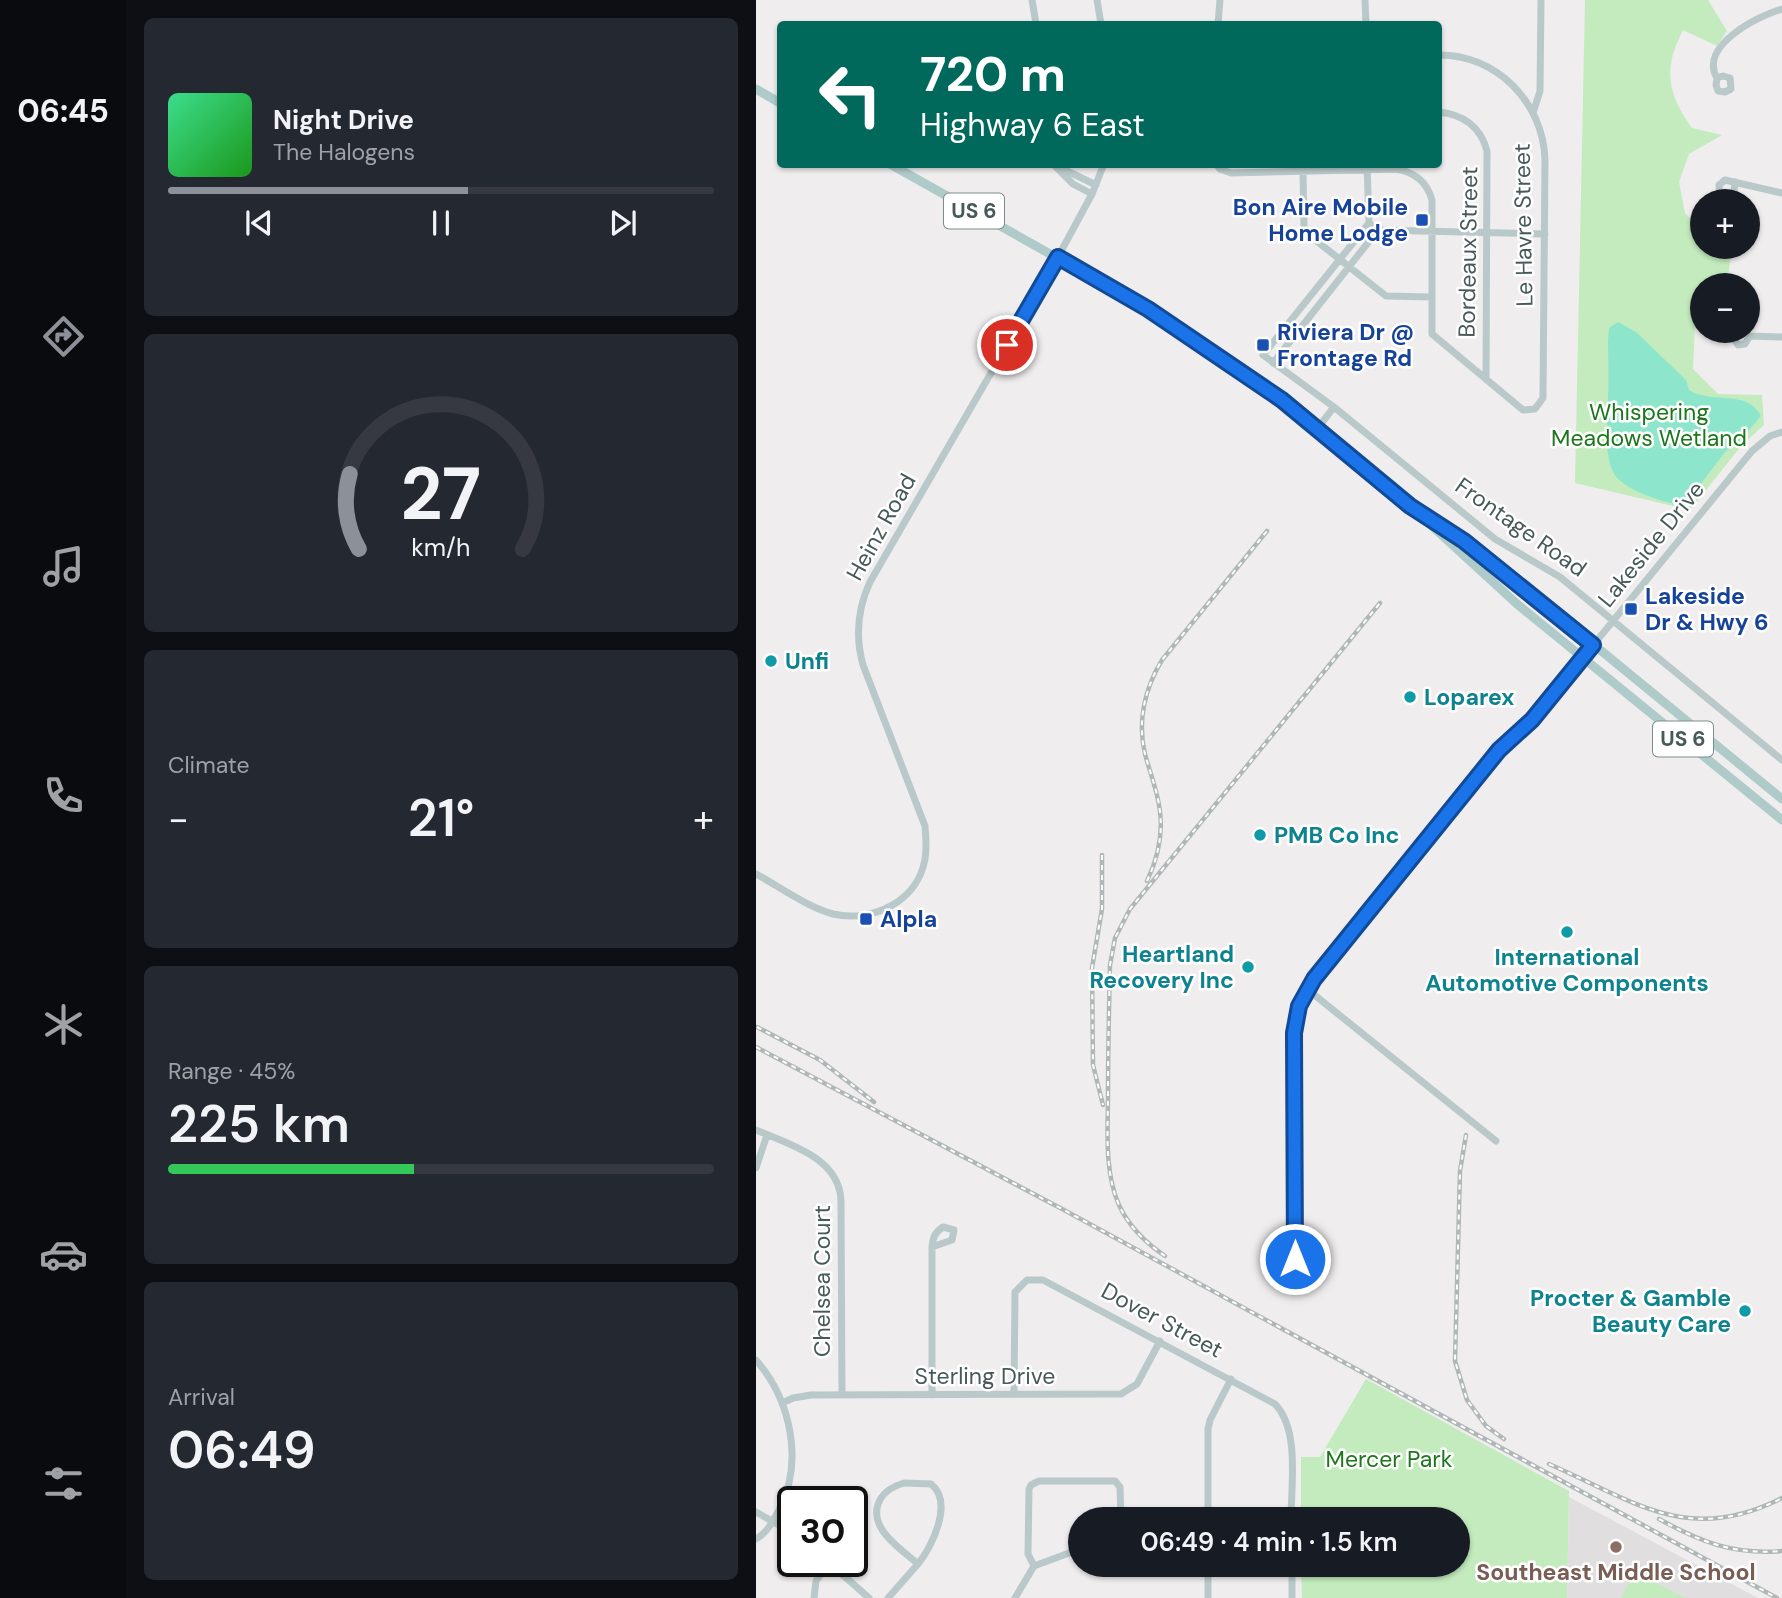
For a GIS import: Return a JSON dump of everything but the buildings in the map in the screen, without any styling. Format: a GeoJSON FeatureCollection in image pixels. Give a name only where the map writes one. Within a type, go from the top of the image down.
{"type":"FeatureCollection","features":[{"type":"Feature","properties":{"kind":"main road"},"geometry":{"type":"LineString","coordinates":[[756,89],[777,101]]}},
{"type":"Feature","properties":{"kind":"main road","name":"US 6"},"geometry":{"type":"LineString","coordinates":[[897,168],[1058,257],[1171,324],[1260,385],[1410,506],[1517,604],[1782,820]]}},
{"type":"Feature","properties":{"kind":"main road","name":"US 6"},"geometry":{"type":"LineString","coordinates":[[1410,506],[1464,541],[1782,799]]}},
{"type":"Feature","properties":{"kind":"street"},"geometry":{"type":"LineString","coordinates":[[1032,0],[1036,21]]}},
{"type":"Feature","properties":{"kind":"street"},"geometry":{"type":"LineString","coordinates":[[1097,0],[1100,21]]}},
{"type":"Feature","properties":{"kind":"street"},"geometry":{"type":"LineString","coordinates":[[1218,21],[1220,0]]}},
{"type":"Feature","properties":{"kind":"street"},"geometry":{"type":"LineString","coordinates":[[1366,0],[1366,21]]}},
{"type":"Feature","properties":{"kind":"street"},"geometry":{"type":"LineString","coordinates":[[1533,113],[1540,91],[1541,0]]}},
{"type":"Feature","properties":{"kind":"street"},"geometry":{"type":"LineString","coordinates":[[1717,78],[1713,64],[1726,41],[1757,18],[1782,9]]}},
{"type":"Feature","properties":{"kind":"street","name":"Le Havre Street"},"geometry":{"type":"LineString","coordinates":[[1442,56],[1467,59],[1489,68],[1514,86],[1533,113],[1544,149],[1543,398],[1535,409],[1523,410],[1486,379]]}},
{"type":"Feature","properties":{"kind":"street","name":"Bordeaux Street"},"geometry":{"type":"LineString","coordinates":[[1442,113],[1464,118],[1479,132],[1486,143],[1489,159],[1486,379]]}},
{"type":"Feature","properties":{"kind":"street"},"geometry":{"type":"LineString","coordinates":[[1057,168],[1073,184],[1092,194]]}},
{"type":"Feature","properties":{"kind":"street"},"geometry":{"type":"LineString","coordinates":[[1062,168],[1096,184]]}},
{"type":"Feature","properties":{"kind":"street","name":"Heinz Road"},"geometry":{"type":"LineString","coordinates":[[756,874],[821,909],[855,916],[876,913],[897,902],[910,891],[920,876],[927,849],[925,826],[863,666],[858,640],[861,605],[870,582],[1058,257],[1092,194],[1102,168]]}},
{"type":"Feature","properties":{"kind":"street"},"geometry":{"type":"LineString","coordinates":[[1220,168],[1231,173],[1351,168]]}},
{"type":"Feature","properties":{"kind":"street"},"geometry":{"type":"LineString","coordinates":[[1340,259],[1369,223],[1367,168]]}},
{"type":"Feature","properties":{"kind":"street"},"geometry":{"type":"LineString","coordinates":[[1379,168],[1402,170],[1423,181],[1432,200],[1432,334],[1486,379]]}},
{"type":"Feature","properties":{"kind":"street"},"geometry":{"type":"LineString","coordinates":[[1303,171],[1306,230],[1386,296],[1431,297]]}},
{"type":"Feature","properties":{"kind":"street"},"geometry":{"type":"LineString","coordinates":[[1734,182],[1782,193]]}},
{"type":"Feature","properties":{"kind":"street"},"geometry":{"type":"LineString","coordinates":[[1369,223],[1378,230],[1545,234]]}},
{"type":"Feature","properties":{"kind":"street"},"geometry":{"type":"LineString","coordinates":[[1273,363],[1378,230]]}},
{"type":"Feature","properties":{"kind":"street","name":"Frontage Road"},"geometry":{"type":"LineString","coordinates":[[1340,259],[1262,355],[1334,407],[1495,539],[1560,577],[1782,760]]}},
{"type":"Feature","properties":{"kind":"street"},"geometry":{"type":"LineString","coordinates":[[1760,335],[1782,337]]}},
{"type":"Feature","properties":{"kind":"street"},"geometry":{"type":"LineString","coordinates":[[1317,429],[1334,407]]}},
{"type":"Feature","properties":{"kind":"street","name":"Lakeside Drive"},"geometry":{"type":"LineString","coordinates":[[1307,989],[1499,750],[1532,720],[1752,451],[1770,436],[1782,432]]}},
{"type":"Feature","properties":{"kind":"street"},"geometry":{"type":"LineString","coordinates":[[1295,1259],[1294,1033],[1299,1006],[1307,989],[1496,1142]]}},
{"type":"Feature","properties":{"kind":"street","name":"Chelsea Court"},"geometry":{"type":"LineString","coordinates":[[756,1130],[821,1161],[833,1173],[839,1187],[842,1395]]}},
{"type":"Feature","properties":{"kind":"street"},"geometry":{"type":"LineString","coordinates":[[756,1168],[767,1135]]}},
{"type":"Feature","properties":{"kind":"street"},"geometry":{"type":"LineString","coordinates":[[932,1247],[932,1395]]}},
{"type":"Feature","properties":{"kind":"street","name":"Dover Street"},"geometry":{"type":"LineString","coordinates":[[1014,1394],[1014,1296],[1027,1280],[1048,1281],[1268,1399],[1280,1409],[1291,1435],[1291,1507]]}},
{"type":"Feature","properties":{"kind":"street","name":"Sterling Drive"},"geometry":{"type":"LineString","coordinates":[[782,1403],[802,1396],[1121,1394],[1138,1384],[1160,1341]]}},
{"type":"Feature","properties":{"kind":"street"},"geometry":{"type":"LineString","coordinates":[[756,1360],[773,1382],[782,1403],[788,1422],[793,1463],[790,1486],[768,1530],[756,1539]]}},
{"type":"Feature","properties":{"kind":"street"},"geometry":{"type":"LineString","coordinates":[[1208,1507],[1208,1429],[1231,1379]]}},
{"type":"Feature","properties":{"kind":"street"},"geometry":{"type":"LineString","coordinates":[[1034,1566],[1028,1554],[1028,1518],[1029,1489],[1034,1482],[1115,1481],[1121,1491],[1121,1507]]}},
{"type":"Feature","properties":{"kind":"street"},"geometry":{"type":"LineString","coordinates":[[888,1598],[918,1564],[935,1535],[940,1512],[940,1495],[935,1487],[926,1483],[897,1485],[886,1492],[879,1502],[878,1523],[885,1534],[918,1564]]}},
{"type":"Feature","properties":{"kind":"street"},"geometry":{"type":"LineString","coordinates":[[756,1512],[777,1523]]}},
{"type":"Feature","properties":{"kind":"street"},"geometry":{"type":"LineString","coordinates":[[1015,1598],[1034,1566],[1068,1553]]}},
{"type":"Feature","properties":{"kind":"street"},"geometry":{"type":"LineString","coordinates":[[814,1598],[819,1577]]}},
{"type":"Feature","properties":{"kind":"street"},"geometry":{"type":"LineString","coordinates":[[845,1577],[869,1598]]}},
{"type":"Feature","properties":{"kind":"street"},"geometry":{"type":"LineString","coordinates":[[1208,1577],[1208,1598]]}},
{"type":"Feature","properties":{"kind":"street"},"geometry":{"type":"LineString","coordinates":[[1292,1577],[1292,1598]]}},
{"type":"Feature","properties":{"kind":"shaded area"},"geometry":{"type":"Polygon","coordinates":[[[1618,322],[1636,332],[1686,380],[1689,390],[1747,402],[1755,407],[1761,416],[1742,438],[1725,452],[1685,505],[1657,499],[1634,490],[1613,472],[1607,444],[1608,341],[1609,328],[1618,322]]]}},
{"type":"Feature","properties":{"kind":"shaded area","name":"Southeast Middle School"},"geometry":{"type":"Polygon","coordinates":[[[1569,1497],[1758,1598],[1567,1598],[1569,1497]]]}},
{"type":"Feature","properties":{"kind":"green space","name":"Whispering Meadows Wetland"},"geometry":{"type":"Polygon","coordinates":[[[1585,0],[1708,0],[1727,31],[1717,46],[1683,30],[1670,69],[1677,103],[1692,128],[1722,135],[1689,154],[1679,182],[1685,213],[1690,219],[1690,259],[1730,259],[1729,273],[1690,273],[1690,343],[1694,343],[1693,369],[1718,394],[1762,395],[1764,425],[1742,445],[1690,510],[1575,483],[1585,0]]]}},
{"type":"Feature","properties":{"kind":"green space","name":"Mercer Park"},"geometry":{"type":"Polygon","coordinates":[[[1366,1379],[1569,1491],[1567,1598],[1302,1598],[1301,1577],[1470,1577],[1470,1507],[1301,1507],[1301,1457],[1320,1457],[1366,1379]]]}},
{"type":"Feature","properties":{"kind":"green space"},"geometry":{"type":"Polygon","coordinates":[[[1635,1572],[1686,1598],[1621,1598],[1635,1572]]]}},
{"type":"Feature","properties":{"kind":"railway"},"geometry":{"type":"LineString","coordinates":[[1147,881],[1154,865],[1161,830],[1158,797],[1143,742],[1142,717],[1147,693],[1162,660],[1267,531]]}},
{"type":"Feature","properties":{"kind":"railway"},"geometry":{"type":"LineString","coordinates":[[1165,1256],[1145,1240],[1128,1220],[1119,1205],[1111,1179],[1108,1136],[1110,965],[1115,938],[1130,909],[1380,603]]}},
{"type":"Feature","properties":{"kind":"railway"},"geometry":{"type":"LineString","coordinates":[[1102,855],[1102,909],[1092,968],[1093,1065],[1103,1105]]}},
{"type":"Feature","properties":{"kind":"railway"},"geometry":{"type":"LineString","coordinates":[[757,1027],[820,1060],[874,1102]]}},
{"type":"Feature","properties":{"kind":"railway"},"geometry":{"type":"LineString","coordinates":[[756,1047],[1064,1210],[1777,1598]]}},
{"type":"Feature","properties":{"kind":"railway"},"geometry":{"type":"LineString","coordinates":[[1466,1135],[1460,1171],[1455,1361],[1467,1400],[1486,1426],[1504,1439]]}},
{"type":"Feature","properties":{"kind":"railway"},"geometry":{"type":"LineString","coordinates":[[1549,1464],[1635,1504],[1689,1518],[1718,1518],[1748,1512],[1782,1498]]}},
{"type":"Feature","properties":{"kind":"railway"},"geometry":{"type":"LineString","coordinates":[[1659,1519],[1703,1540],[1733,1549],[1782,1551]]}},
{"type":"Feature","properties":{"kind":"place","name":"Bon Aire Mobile Home Lodge"},"geometry":{"type":"Point","coordinates":[1422,220]}},
{"type":"Feature","properties":{"kind":"place","name":"Riviera Dr @ Frontage Rd"},"geometry":{"type":"Point","coordinates":[1263,345]}},
{"type":"Feature","properties":{"kind":"place","name":"Lakeside Dr & Hwy 6"},"geometry":{"type":"Point","coordinates":[1631,609]}},
{"type":"Feature","properties":{"kind":"place","name":"Unfi"},"geometry":{"type":"Point","coordinates":[771,661]}},
{"type":"Feature","properties":{"kind":"place","name":"Loparex"},"geometry":{"type":"Point","coordinates":[1410,697]}},
{"type":"Feature","properties":{"kind":"place","name":"PMB Co Inc"},"geometry":{"type":"Point","coordinates":[1260,835]}},
{"type":"Feature","properties":{"kind":"place","name":"Alpla"},"geometry":{"type":"Point","coordinates":[866,919]}},
{"type":"Feature","properties":{"kind":"place","name":"International Automotive Components"},"geometry":{"type":"Point","coordinates":[1567,932]}},
{"type":"Feature","properties":{"kind":"place","name":"Heartland Recovery Inc"},"geometry":{"type":"Point","coordinates":[1248,967]}},
{"type":"Feature","properties":{"kind":"place","name":"Procter & Gamble Beauty Care"},"geometry":{"type":"Point","coordinates":[1745,1311]}},
{"type":"Feature","properties":{"kind":"place","name":"Southeast Middle School"},"geometry":{"type":"Point","coordinates":[1616,1547]}},
{"type":"Feature","properties":{"kind":"route"},"geometry":{"type":"LineString","coordinates":[[1007,345],[1058,257],[1148,309],[1282,400],[1410,506],[1464,541],[1593,645],[1532,720],[1499,750],[1303,996],[1294,1033],[1295,1259]]}}]}
